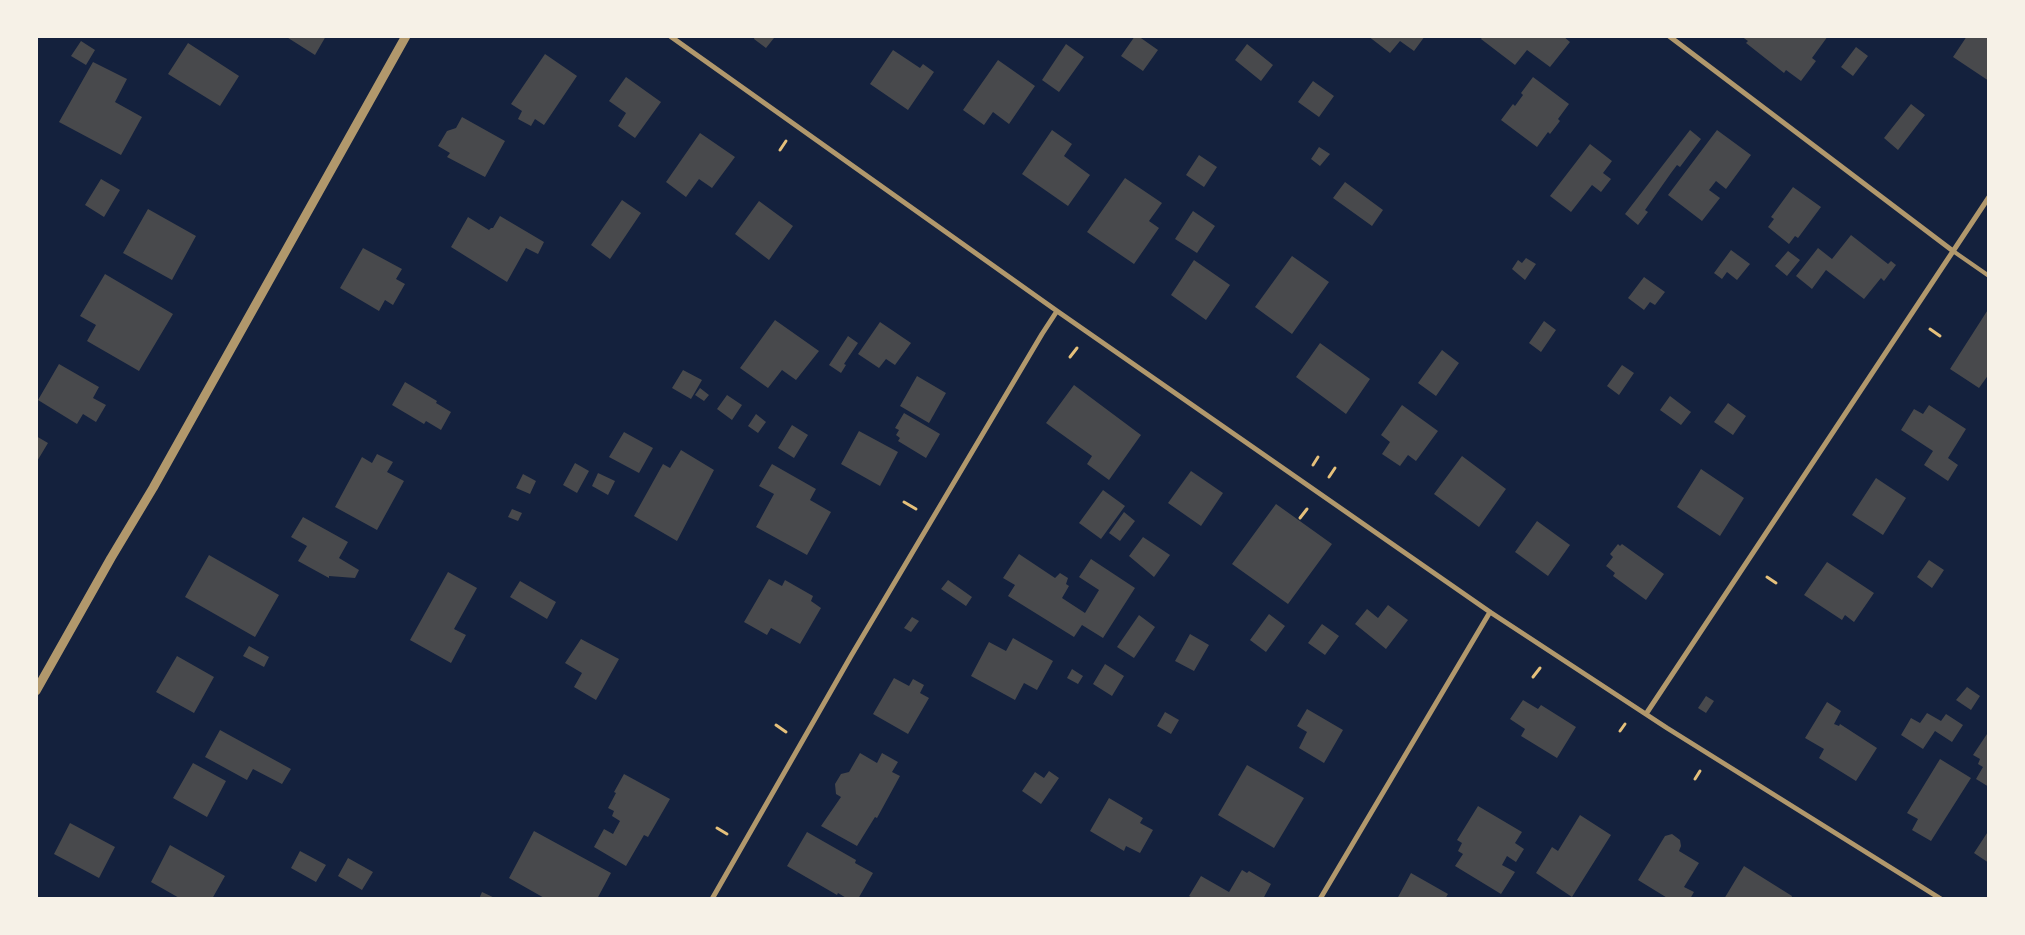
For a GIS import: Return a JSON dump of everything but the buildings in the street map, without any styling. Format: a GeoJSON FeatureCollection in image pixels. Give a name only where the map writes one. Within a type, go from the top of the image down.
{"type":"FeatureCollection","features":[{"type":"Feature","properties":{"kind":"street"},"geometry":{"type":"LineString","coordinates":[[36,691],[108,563],[153,488],[406,36]]}},
{"type":"Feature","properties":{"kind":"street"},"geometry":{"type":"LineString","coordinates":[[670,36],[1057,311],[1490,612],[1646,714],[1941,899]]}},
{"type":"Feature","properties":{"kind":"street"},"geometry":{"type":"LineString","coordinates":[[1669,36],[1953,250]]}},
{"type":"Feature","properties":{"kind":"street"},"geometry":{"type":"LineString","coordinates":[[1646,714],[1989,197]]}},
{"type":"Feature","properties":{"kind":"street"},"geometry":{"type":"LineString","coordinates":[[712,899],[851,656],[1057,311]]}},
{"type":"Feature","properties":{"kind":"street"},"geometry":{"type":"LineString","coordinates":[[1320,899],[1490,612]]}},
{"type":"Feature","properties":{"kind":"lane"},"geometry":{"type":"LineString","coordinates":[[1953,250],[1989,276]]}},
{"type":"Feature","properties":{"kind":"path"},"geometry":{"type":"LineString","coordinates":[[1930,329],[1940,336]]}},
{"type":"Feature","properties":{"kind":"path"},"geometry":{"type":"LineString","coordinates":[[1767,577],[1776,583]]}}]}
